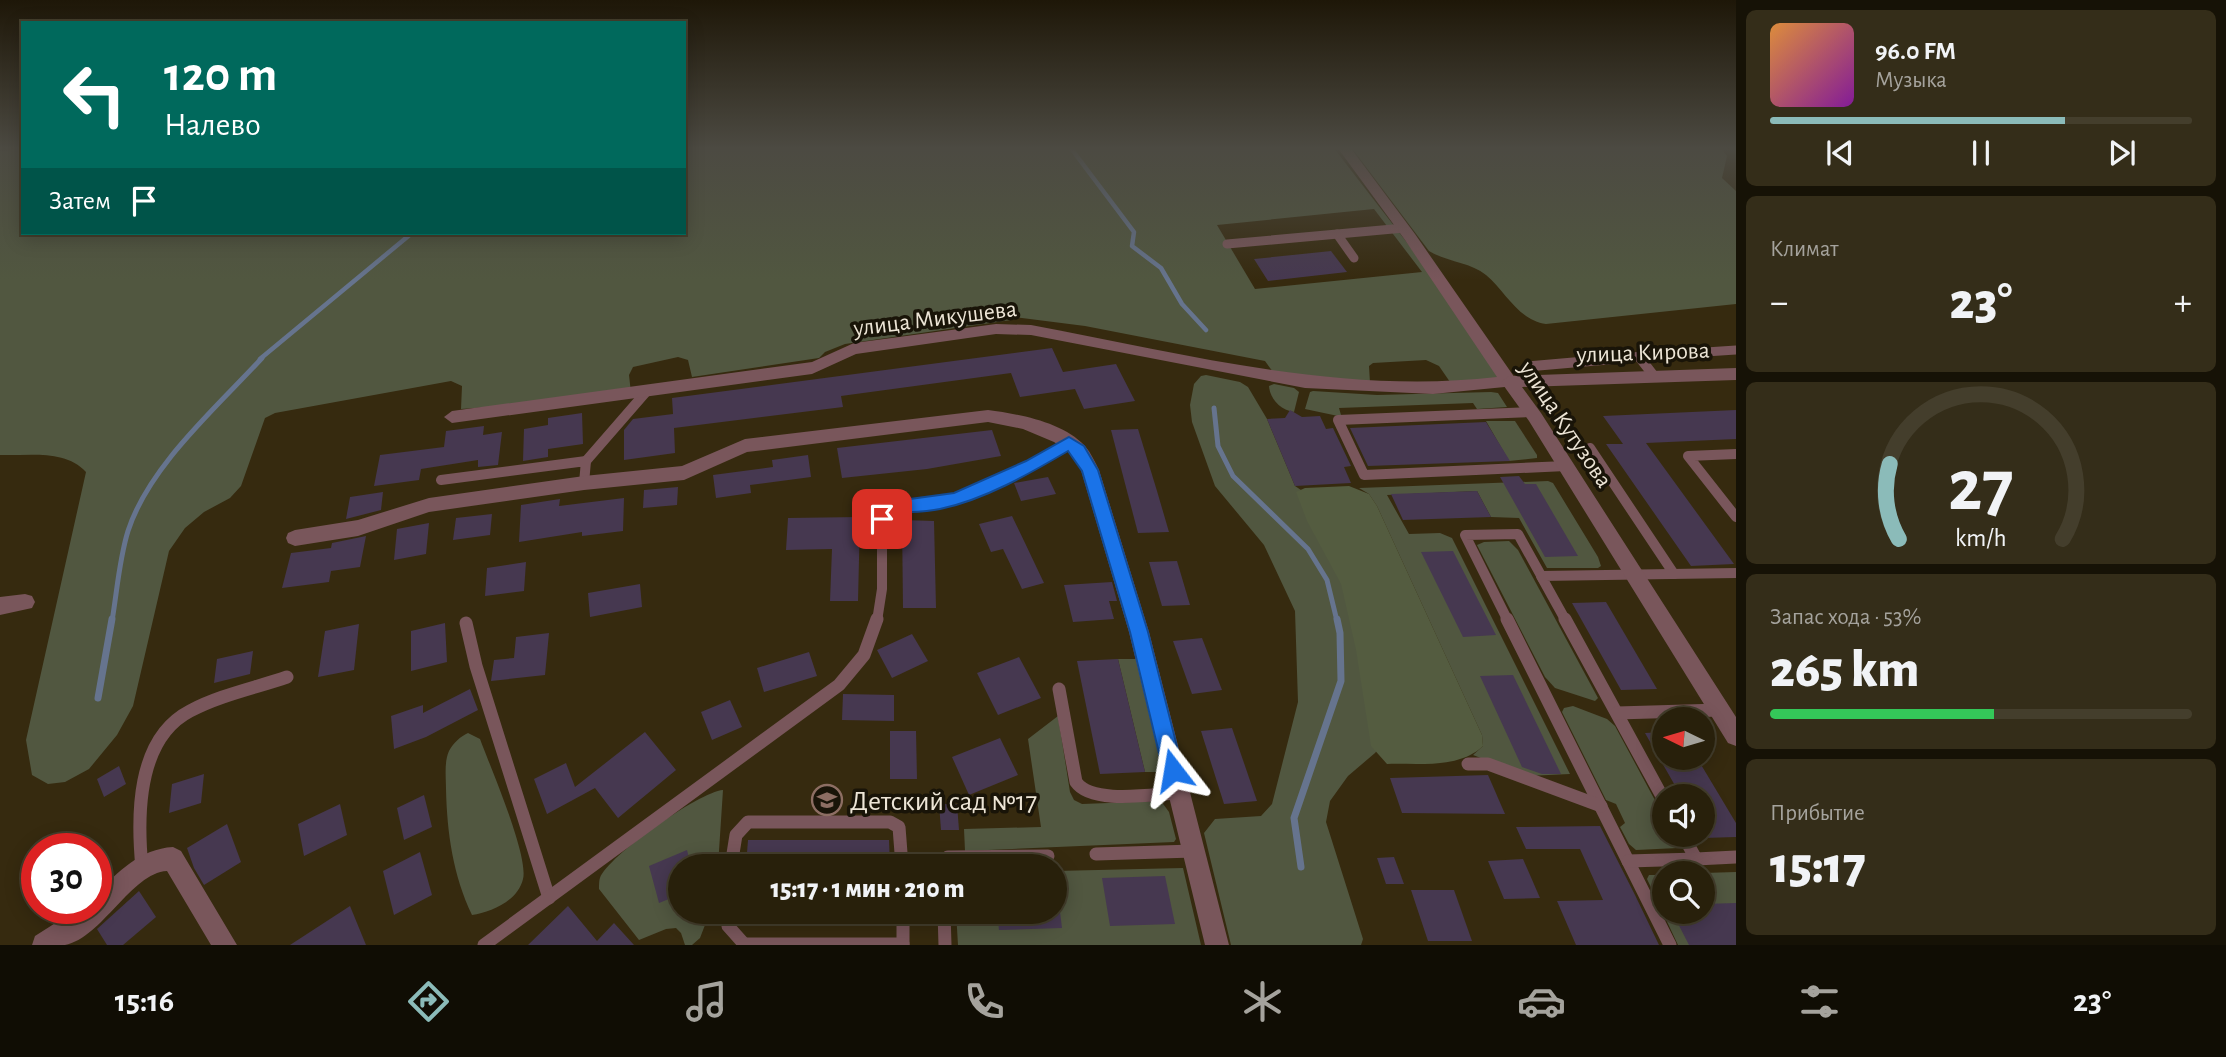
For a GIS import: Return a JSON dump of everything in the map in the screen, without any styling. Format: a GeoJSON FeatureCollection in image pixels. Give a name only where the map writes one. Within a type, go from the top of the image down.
{"type":"FeatureCollection","features":[{"type":"Feature","properties":{"kind":"street","name":"улица Кутузова"},"geometry":{"type":"LineString","coordinates":[[1376,191],[1531,411],[1736,736]]}},
{"type":"Feature","properties":{"kind":"street","name":"улица Микушева"},"geometry":{"type":"LineString","coordinates":[[452,417],[812,368],[823,366],[841,353],[854,349],[996,329],[1049,331],[1294,380],[1338,386],[1421,388],[1509,382]]}},
{"type":"Feature","properties":{"kind":"street","name":"улица Кирова"},"geometry":{"type":"LineString","coordinates":[[1509,382],[1736,374]]}},
{"type":"Feature","properties":{"kind":"street"},"geometry":{"type":"LineString","coordinates":[[295,538],[369,526],[429,505],[684,472],[745,446],[988,416],[1027,425],[1069,443],[1079,451],[1090,470],[1139,632],[1217,945]]}},
{"type":"Feature","properties":{"kind":"street"},"geometry":{"type":"LineString","coordinates":[[0,606],[25,602]]}},
{"type":"Feature","properties":{"kind":"street"},"geometry":{"type":"LineString","coordinates":[[44,945],[92,914],[142,868],[162,858],[173,859],[225,945]]}},
{"type":"Feature","properties":{"kind":"lane"},"geometry":{"type":"LineString","coordinates":[[1227,244],[1404,228]]}},
{"type":"Feature","properties":{"kind":"lane"},"geometry":{"type":"LineString","coordinates":[[1337,234],[1354,258]]}},
{"type":"Feature","properties":{"kind":"lane"},"geometry":{"type":"LineString","coordinates":[[1530,381],[1530,369],[1533,366],[1736,350]]}},
{"type":"Feature","properties":{"kind":"lane"},"geometry":{"type":"LineString","coordinates":[[1639,357],[1654,376]]}},
{"type":"Feature","properties":{"kind":"lane"},"geometry":{"type":"LineString","coordinates":[[584,483],[586,461],[646,392]]}},
{"type":"Feature","properties":{"kind":"lane"},"geometry":{"type":"LineString","coordinates":[[1531,411],[1338,419],[1364,475],[1566,466]]}},
{"type":"Feature","properties":{"kind":"lane"},"geometry":{"type":"LineString","coordinates":[[484,945],[839,685],[864,656],[876,625],[882,589],[882,519],[885,511],[894,506],[937,503],[957,498],[1032,465],[1069,443]]}},
{"type":"Feature","properties":{"kind":"lane"},"geometry":{"type":"LineString","coordinates":[[1590,449],[1674,574]]}},
{"type":"Feature","properties":{"kind":"lane"},"geometry":{"type":"LineString","coordinates":[[1736,454],[1688,456],[1736,517]]}},
{"type":"Feature","properties":{"kind":"lane"},"geometry":{"type":"LineString","coordinates":[[441,480],[586,461]]}},
{"type":"Feature","properties":{"kind":"lane"},"geometry":{"type":"LineString","coordinates":[[1655,784],[1518,534],[1465,536],[1670,945]]}},
{"type":"Feature","properties":{"kind":"lane"},"geometry":{"type":"LineString","coordinates":[[1543,579],[1541,576],[1736,573]]}},
{"type":"Feature","properties":{"kind":"lane"},"geometry":{"type":"LineString","coordinates":[[467,623],[476,666],[549,898]]}},
{"type":"Feature","properties":{"kind":"lane"},"geometry":{"type":"LineString","coordinates":[[142,868],[139,839],[143,780],[149,757],[164,734],[187,712],[287,677]]}},
{"type":"Feature","properties":{"kind":"lane"},"geometry":{"type":"LineString","coordinates":[[1059,689],[1076,782],[1081,789],[1102,796],[1179,793]]}},
{"type":"Feature","properties":{"kind":"lane"},"geometry":{"type":"LineString","coordinates":[[1617,713],[1720,710]]}},
{"type":"Feature","properties":{"kind":"lane"},"geometry":{"type":"LineString","coordinates":[[1468,764],[1488,764],[1601,806]]}},
{"type":"Feature","properties":{"kind":"lane"},"geometry":{"type":"LineString","coordinates":[[733,854],[736,833],[740,825],[747,822],[890,822],[899,827],[902,854]]}},
{"type":"Feature","properties":{"kind":"lane"},"geometry":{"type":"LineString","coordinates":[[1690,847],[1696,859]]}},
{"type":"Feature","properties":{"kind":"lane"},"geometry":{"type":"LineString","coordinates":[[1096,855],[1194,851]]}},
{"type":"Feature","properties":{"kind":"lane"},"geometry":{"type":"LineString","coordinates":[[1628,861],[1736,857]]}},
{"type":"Feature","properties":{"kind":"lane"},"geometry":{"type":"LineString","coordinates":[[728,924],[744,944],[903,944],[903,924]]}},
{"type":"Feature","properties":{"kind":"lane"},"geometry":{"type":"LineString","coordinates":[[944,924],[945,945]]}},
{"type":"Feature","properties":{"kind":"green space"},"geometry":{"type":"Polygon","coordinates":[[[0,191],[21,191],[21,235],[686,235],[686,191],[1367,191],[1429,271],[1505,380],[1450,382],[1439,366],[1426,360],[1373,363],[1369,366],[1370,383],[1273,372],[1265,361],[1085,326],[1014,317],[1011,320],[845,344],[825,352],[819,358],[692,377],[688,360],[678,357],[633,367],[629,375],[631,393],[625,397],[461,409],[462,386],[451,381],[275,413],[265,418],[241,486],[230,498],[204,512],[185,528],[169,551],[133,706],[117,735],[89,769],[65,782],[48,784],[32,775],[26,740],[86,472],[68,460],[57,457],[0,455],[0,191]],[[1374,209],[1217,225],[1255,289],[1422,272],[1374,209]]]}},
{"type":"Feature","properties":{"kind":"green space"},"geometry":{"type":"Polygon","coordinates":[[[1384,191],[1736,191],[1736,304],[1546,324],[1520,311],[1480,271],[1429,251],[1384,191]]]}},
{"type":"Feature","properties":{"kind":"green space"},"geometry":{"type":"Polygon","coordinates":[[[1201,376],[1240,382],[1248,387],[1267,419],[1295,486],[1346,520],[1406,716],[1375,753],[1348,776],[1330,801],[1326,822],[1363,939],[1361,945],[1231,945],[1204,833],[1215,819],[1261,816],[1272,804],[1298,702],[1295,611],[1264,545],[1215,486],[1192,422],[1190,405],[1194,384],[1201,376]]]}},
{"type":"Feature","properties":{"kind":"green space"},"geometry":{"type":"Polygon","coordinates":[[[1274,384],[1294,388],[1299,392],[1294,412],[1284,409],[1274,399],[1269,386],[1274,384]]]}},
{"type":"Feature","properties":{"kind":"green space"},"geometry":{"type":"Polygon","coordinates":[[[1310,392],[1377,395],[1491,392],[1498,393],[1507,407],[1477,409],[1473,403],[1339,408],[1341,415],[1338,416],[1305,409],[1310,392]]]}},
{"type":"Feature","properties":{"kind":"green space"},"geometry":{"type":"Polygon","coordinates":[[[1486,421],[1515,421],[1537,458],[1509,461],[1486,421]]]}},
{"type":"Feature","properties":{"kind":"green space"},"geometry":{"type":"Polygon","coordinates":[[[1548,481],[1553,483],[1598,557],[1601,566],[1598,568],[1547,568],[1519,518],[1491,517],[1477,491],[1387,495],[1409,534],[1440,533],[1452,538],[1570,774],[1527,776],[1473,755],[1483,746],[1482,735],[1377,506],[1369,494],[1359,488],[1548,481]]]}},
{"type":"Feature","properties":{"kind":"green space"},"geometry":{"type":"Polygon","coordinates":[[[1349,486],[1369,494],[1377,506],[1482,735],[1483,746],[1462,758],[1451,762],[1387,764],[1371,746],[1356,650],[1341,584],[1307,521],[1296,492],[1305,488],[1349,486]]]}},
{"type":"Feature","properties":{"kind":"green space"},"geometry":{"type":"Polygon","coordinates":[[[1509,541],[1518,550],[1598,698],[1595,701],[1555,688],[1545,677],[1477,545],[1484,542],[1509,541]]]}},
{"type":"Feature","properties":{"kind":"green space"},"geometry":{"type":"Polygon","coordinates":[[[1118,659],[1137,659],[1164,772],[1145,772],[1118,659]]]}},
{"type":"Feature","properties":{"kind":"green space"},"geometry":{"type":"Polygon","coordinates":[[[1573,706],[1607,719],[1615,726],[1652,795],[1652,847],[1678,848],[1636,850],[1629,844],[1620,827],[1625,823],[1616,804],[1606,800],[1562,712],[1564,708],[1573,706]]]}},
{"type":"Feature","properties":{"kind":"green space"},"geometry":{"type":"Polygon","coordinates":[[[1058,716],[1070,792],[1074,800],[1082,804],[1161,801],[1169,812],[1176,839],[1174,842],[965,851],[964,829],[1041,827],[1028,739],[1058,716]]]}},
{"type":"Feature","properties":{"kind":"green space"},"geometry":{"type":"Polygon","coordinates":[[[468,733],[480,739],[515,832],[523,867],[520,887],[510,899],[495,908],[472,915],[452,854],[446,775],[449,751],[457,740],[468,733]]]}},
{"type":"Feature","properties":{"kind":"green space"},"geometry":{"type":"Polygon","coordinates":[[[723,790],[719,854],[668,854],[668,924],[705,924],[700,938],[692,945],[685,945],[676,928],[666,929],[639,940],[599,889],[600,878],[619,855],[636,841],[711,793],[723,790]]]}},
{"type":"Feature","properties":{"kind":"green space"},"geometry":{"type":"Polygon","coordinates":[[[1183,868],[1201,945],[958,945],[957,924],[1067,924],[1067,871],[1183,868]]]}},
{"type":"Feature","properties":{"kind":"green space"},"geometry":{"type":"Polygon","coordinates":[[[1736,872],[1736,945],[1678,945],[1668,924],[1715,924],[1715,873],[1736,872]]]}},
{"type":"Feature","properties":{"kind":"green space"},"geometry":{"type":"Polygon","coordinates":[[[1652,875],[1652,890],[1647,879],[1652,875]]]}},
{"type":"Feature","properties":{"kind":"building"},"geometry":{"type":"Polygon","coordinates":[[[1331,251],[1347,272],[1268,281],[1254,259],[1331,251]]]}},
{"type":"Feature","properties":{"kind":"building"},"geometry":{"type":"Polygon","coordinates":[[[1052,348],[1063,372],[1116,364],[1135,401],[1084,409],[1075,389],[1020,397],[1011,373],[841,396],[843,407],[674,428],[675,453],[624,460],[624,430],[633,419],[673,414],[672,398],[1052,348]]]}},
{"type":"Feature","properties":{"kind":"building"},"geometry":{"type":"Polygon","coordinates":[[[1290,410],[1302,417],[1320,416],[1326,429],[1333,428],[1351,466],[1344,467],[1351,483],[1295,486],[1267,419],[1285,418],[1290,410]]]}},
{"type":"Feature","properties":{"kind":"building"},"geometry":{"type":"Polygon","coordinates":[[[1736,410],[1736,439],[1646,443],[1734,564],[1691,566],[1606,444],[1623,444],[1603,416],[1736,410]]]}},
{"type":"Feature","properties":{"kind":"building"},"geometry":{"type":"Polygon","coordinates":[[[582,413],[583,444],[548,449],[548,457],[523,461],[524,429],[548,425],[548,418],[582,413]]]}},
{"type":"Feature","properties":{"kind":"building"},"geometry":{"type":"Polygon","coordinates":[[[1486,422],[1510,461],[1368,466],[1350,428],[1486,422]]]}},
{"type":"Feature","properties":{"kind":"building"},"geometry":{"type":"Polygon","coordinates":[[[484,426],[483,435],[502,432],[498,465],[478,467],[478,460],[421,469],[419,480],[374,486],[380,455],[444,447],[446,431],[484,426]]]}},
{"type":"Feature","properties":{"kind":"building"},"geometry":{"type":"Polygon","coordinates":[[[1138,429],[1169,532],[1138,533],[1111,430],[1138,429]]]}},
{"type":"Feature","properties":{"kind":"building"},"geometry":{"type":"Polygon","coordinates":[[[992,430],[1001,456],[927,469],[842,478],[837,448],[992,430]]]}},
{"type":"Feature","properties":{"kind":"building"},"geometry":{"type":"Polygon","coordinates":[[[808,455],[811,477],[750,485],[751,493],[716,498],[713,475],[773,467],[772,460],[808,455]]]}},
{"type":"Feature","properties":{"kind":"building"},"geometry":{"type":"Polygon","coordinates":[[[1519,476],[1525,484],[1536,484],[1578,556],[1545,557],[1500,477],[1519,476]]]}},
{"type":"Feature","properties":{"kind":"building"},"geometry":{"type":"Polygon","coordinates":[[[1048,477],[1056,494],[1021,501],[1014,483],[1048,477]]]}},
{"type":"Feature","properties":{"kind":"building"},"geometry":{"type":"Polygon","coordinates":[[[678,487],[677,505],[643,508],[644,490],[678,487]]]}},
{"type":"Feature","properties":{"kind":"building"},"geometry":{"type":"Polygon","coordinates":[[[1477,491],[1491,517],[1403,520],[1391,494],[1477,491]]]}},
{"type":"Feature","properties":{"kind":"building"},"geometry":{"type":"Polygon","coordinates":[[[383,492],[381,510],[346,519],[350,497],[383,492]]]}},
{"type":"Feature","properties":{"kind":"building"},"geometry":{"type":"Polygon","coordinates":[[[624,498],[623,531],[582,536],[582,532],[519,542],[521,505],[560,499],[559,506],[624,498]]]}},
{"type":"Feature","properties":{"kind":"building"},"geometry":{"type":"Polygon","coordinates":[[[492,514],[490,535],[453,540],[456,518],[492,514]]]}},
{"type":"Feature","properties":{"kind":"building"},"geometry":{"type":"Polygon","coordinates":[[[1012,516],[1044,583],[1022,589],[1003,549],[991,552],[979,524],[1012,516]]]}},
{"type":"Feature","properties":{"kind":"building"},"geometry":{"type":"Polygon","coordinates":[[[860,517],[858,601],[830,601],[832,549],[786,550],[788,518],[860,517]]]}},
{"type":"Feature","properties":{"kind":"building"},"geometry":{"type":"Polygon","coordinates":[[[902,520],[934,521],[936,608],[903,608],[902,520]]]}},
{"type":"Feature","properties":{"kind":"building"},"geometry":{"type":"Polygon","coordinates":[[[429,523],[426,554],[394,560],[397,529],[429,523]]]}},
{"type":"Feature","properties":{"kind":"building"},"geometry":{"type":"Polygon","coordinates":[[[366,536],[360,567],[331,571],[329,582],[282,588],[291,553],[331,548],[332,543],[366,536]]]}},
{"type":"Feature","properties":{"kind":"building"},"geometry":{"type":"Polygon","coordinates":[[[1453,551],[1496,635],[1463,637],[1421,552],[1453,551]]]}},
{"type":"Feature","properties":{"kind":"building"},"geometry":{"type":"Polygon","coordinates":[[[1177,561],[1190,605],[1162,606],[1149,562],[1177,561]]]}},
{"type":"Feature","properties":{"kind":"building"},"geometry":{"type":"Polygon","coordinates":[[[526,562],[524,591],[485,596],[487,568],[526,562]]]}},
{"type":"Feature","properties":{"kind":"building"},"geometry":{"type":"Polygon","coordinates":[[[1112,582],[1117,601],[1109,601],[1114,619],[1073,622],[1064,585],[1112,582]]]}},
{"type":"Feature","properties":{"kind":"building"},"geometry":{"type":"Polygon","coordinates":[[[640,584],[642,607],[590,617],[588,593],[640,584]]]}},
{"type":"Feature","properties":{"kind":"building"},"geometry":{"type":"Polygon","coordinates":[[[1606,602],[1657,689],[1621,690],[1572,603],[1606,602]]]}},
{"type":"Feature","properties":{"kind":"building"},"geometry":{"type":"Polygon","coordinates":[[[445,623],[447,662],[411,671],[411,631],[445,623]]]}},
{"type":"Feature","properties":{"kind":"building"},"geometry":{"type":"Polygon","coordinates":[[[359,624],[354,670],[318,677],[325,631],[359,624]]]}},
{"type":"Feature","properties":{"kind":"building"},"geometry":{"type":"Polygon","coordinates":[[[549,633],[545,675],[491,681],[494,660],[514,658],[516,637],[549,633]]]}},
{"type":"Feature","properties":{"kind":"building"},"geometry":{"type":"Polygon","coordinates":[[[912,634],[928,661],[892,678],[877,650],[912,634]]]}},
{"type":"Feature","properties":{"kind":"building"},"geometry":{"type":"Polygon","coordinates":[[[1202,638],[1222,690],[1192,694],[1173,641],[1202,638]]]}},
{"type":"Feature","properties":{"kind":"building"},"geometry":{"type":"Polygon","coordinates":[[[253,651],[250,674],[214,683],[217,659],[253,651]]]}},
{"type":"Feature","properties":{"kind":"building"},"geometry":{"type":"Polygon","coordinates":[[[809,652],[817,676],[764,692],[757,668],[809,652]]]}},
{"type":"Feature","properties":{"kind":"building"},"geometry":{"type":"Polygon","coordinates":[[[1019,657],[1041,698],[998,715],[977,673],[1019,657]]]}},
{"type":"Feature","properties":{"kind":"building"},"geometry":{"type":"Polygon","coordinates":[[[1118,659],[1145,772],[1100,774],[1077,661],[1118,659]]]}},
{"type":"Feature","properties":{"kind":"building"},"geometry":{"type":"Polygon","coordinates":[[[1513,675],[1561,774],[1542,774],[1522,767],[1480,676],[1513,675]]]}},
{"type":"Feature","properties":{"kind":"building"},"geometry":{"type":"Polygon","coordinates":[[[470,689],[478,710],[426,737],[394,749],[391,716],[423,705],[423,713],[470,689]]]}},
{"type":"Feature","properties":{"kind":"building"},"geometry":{"type":"Polygon","coordinates":[[[843,694],[894,695],[894,721],[842,720],[843,694]]]}},
{"type":"Feature","properties":{"kind":"building"},"geometry":{"type":"Polygon","coordinates":[[[730,700],[742,727],[712,740],[701,712],[730,700]]]}},
{"type":"Feature","properties":{"kind":"building"},"geometry":{"type":"Polygon","coordinates":[[[1232,728],[1257,801],[1224,804],[1201,731],[1232,728]]]}},
{"type":"Feature","properties":{"kind":"building"},"geometry":{"type":"Polygon","coordinates":[[[890,731],[916,731],[917,779],[890,779],[890,731]]]}},
{"type":"Feature","properties":{"kind":"building"},"geometry":{"type":"Polygon","coordinates":[[[645,732],[676,770],[618,818],[595,788],[547,814],[534,779],[566,763],[575,787],[645,732]]]}},
{"type":"Feature","properties":{"kind":"building"},"geometry":{"type":"Polygon","coordinates":[[[1645,733],[1652,733],[1652,745],[1645,733]]]}},
{"type":"Feature","properties":{"kind":"building"},"geometry":{"type":"Polygon","coordinates":[[[1000,738],[1018,775],[969,795],[952,757],[1000,738]]]}},
{"type":"Feature","properties":{"kind":"building"},"geometry":{"type":"Polygon","coordinates":[[[119,766],[126,784],[104,797],[97,779],[119,766]]]}},
{"type":"Feature","properties":{"kind":"building"},"geometry":{"type":"Polygon","coordinates":[[[1666,770],[1704,770],[1713,784],[1674,784],[1666,770]]]}},
{"type":"Feature","properties":{"kind":"building"},"geometry":{"type":"Polygon","coordinates":[[[204,774],[201,803],[169,813],[172,784],[204,774]]]}},
{"type":"Feature","properties":{"kind":"building"},"geometry":{"type":"Polygon","coordinates":[[[1488,775],[1505,814],[1402,813],[1390,778],[1488,775]]]}},
{"type":"Feature","properties":{"kind":"building"},"geometry":{"type":"Polygon","coordinates":[[[1715,788],[1736,823],[1736,837],[1715,838],[1715,788]]]}},
{"type":"Feature","properties":{"kind":"building"},"geometry":{"type":"Polygon","coordinates":[[[424,795],[432,827],[404,840],[397,808],[424,795]]]}},
{"type":"Feature","properties":{"kind":"building"},"geometry":{"type":"Polygon","coordinates":[[[340,804],[347,835],[304,856],[298,824],[340,804]]]}},
{"type":"Feature","properties":{"kind":"building"},"geometry":{"type":"Polygon","coordinates":[[[939,804],[957,804],[959,830],[941,830],[939,804]]]}},
{"type":"Feature","properties":{"kind":"building"},"geometry":{"type":"Polygon","coordinates":[[[227,824],[241,862],[204,885],[187,848],[227,824]]]}},
{"type":"Feature","properties":{"kind":"building"},"geometry":{"type":"Polygon","coordinates":[[[1600,826],[1659,945],[1576,945],[1557,901],[1603,900],[1580,849],[1526,849],[1516,827],[1600,826]]]}},
{"type":"Feature","properties":{"kind":"building"},"geometry":{"type":"Polygon","coordinates":[[[748,840],[889,840],[890,854],[747,854],[748,840]]]}},
{"type":"Feature","properties":{"kind":"building"},"geometry":{"type":"Polygon","coordinates":[[[420,852],[432,895],[394,915],[383,871],[420,852]]]}},
{"type":"Feature","properties":{"kind":"building"},"geometry":{"type":"Polygon","coordinates":[[[1394,857],[1404,884],[1386,884],[1377,858],[1394,857]]]}},
{"type":"Feature","properties":{"kind":"building"},"geometry":{"type":"Polygon","coordinates":[[[668,858],[668,899],[659,903],[649,866],[668,858]]]}},
{"type":"Feature","properties":{"kind":"building"},"geometry":{"type":"Polygon","coordinates":[[[1523,859],[1540,898],[1504,899],[1488,861],[1523,859]]]}},
{"type":"Feature","properties":{"kind":"building"},"geometry":{"type":"Polygon","coordinates":[[[1165,876],[1175,924],[1110,926],[1102,878],[1165,876]]]}},
{"type":"Feature","properties":{"kind":"building"},"geometry":{"type":"Polygon","coordinates":[[[1411,890],[1454,890],[1472,941],[1428,941],[1411,890]]]}},
{"type":"Feature","properties":{"kind":"building"},"geometry":{"type":"Polygon","coordinates":[[[139,891],[156,917],[123,945],[107,945],[97,929],[103,924],[112,924],[112,915],[139,891]]]}},
{"type":"Feature","properties":{"kind":"building"},"geometry":{"type":"Polygon","coordinates":[[[1736,903],[1736,945],[1689,945],[1678,924],[1715,924],[1715,904],[1736,903]]]}},
{"type":"Feature","properties":{"kind":"building"},"geometry":{"type":"Polygon","coordinates":[[[350,906],[366,945],[290,945],[350,906]]]}},
{"type":"Feature","properties":{"kind":"building"},"geometry":{"type":"Polygon","coordinates":[[[568,906],[597,941],[614,923],[634,945],[528,945],[568,906]]]}},
{"type":"Feature","properties":{"kind":"building"},"geometry":{"type":"Polygon","coordinates":[[[998,924],[1062,924],[1062,928],[999,930],[998,924]]]}},
{"type":"Feature","properties":{"kind":"waterway"},"geometry":{"type":"LineString","coordinates":[[1103,191],[1134,232],[1132,246],[1161,268],[1182,304],[1206,330]]}},
{"type":"Feature","properties":{"kind":"waterway"},"geometry":{"type":"LineString","coordinates":[[260,359],[410,235]]}},
{"type":"Feature","properties":{"kind":"waterway"},"geometry":{"type":"LineString","coordinates":[[112,621],[128,531],[151,484],[186,439],[262,358]]}},
{"type":"Feature","properties":{"kind":"waterway"},"geometry":{"type":"LineString","coordinates":[[1214,408],[1218,446],[1233,476],[1308,549],[1327,580],[1337,621]]}},
{"type":"Feature","properties":{"kind":"waterway"},"geometry":{"type":"LineString","coordinates":[[98,698],[112,619]]}},
{"type":"Feature","properties":{"kind":"waterway"},"geometry":{"type":"LineString","coordinates":[[1301,867],[1294,818],[1341,681],[1337,619]]}},
{"type":"Feature","properties":{"kind":"place","name":"Детский сад №17"},"geometry":{"type":"Point","coordinates":[827,800]}},
{"type":"Feature","properties":{"kind":"route"},"geometry":{"type":"LineString","coordinates":[[882,519],[885,511],[894,506],[937,503],[957,498],[1032,465],[1069,443],[1079,451],[1090,470],[1139,632],[1173,770]]}}]}
